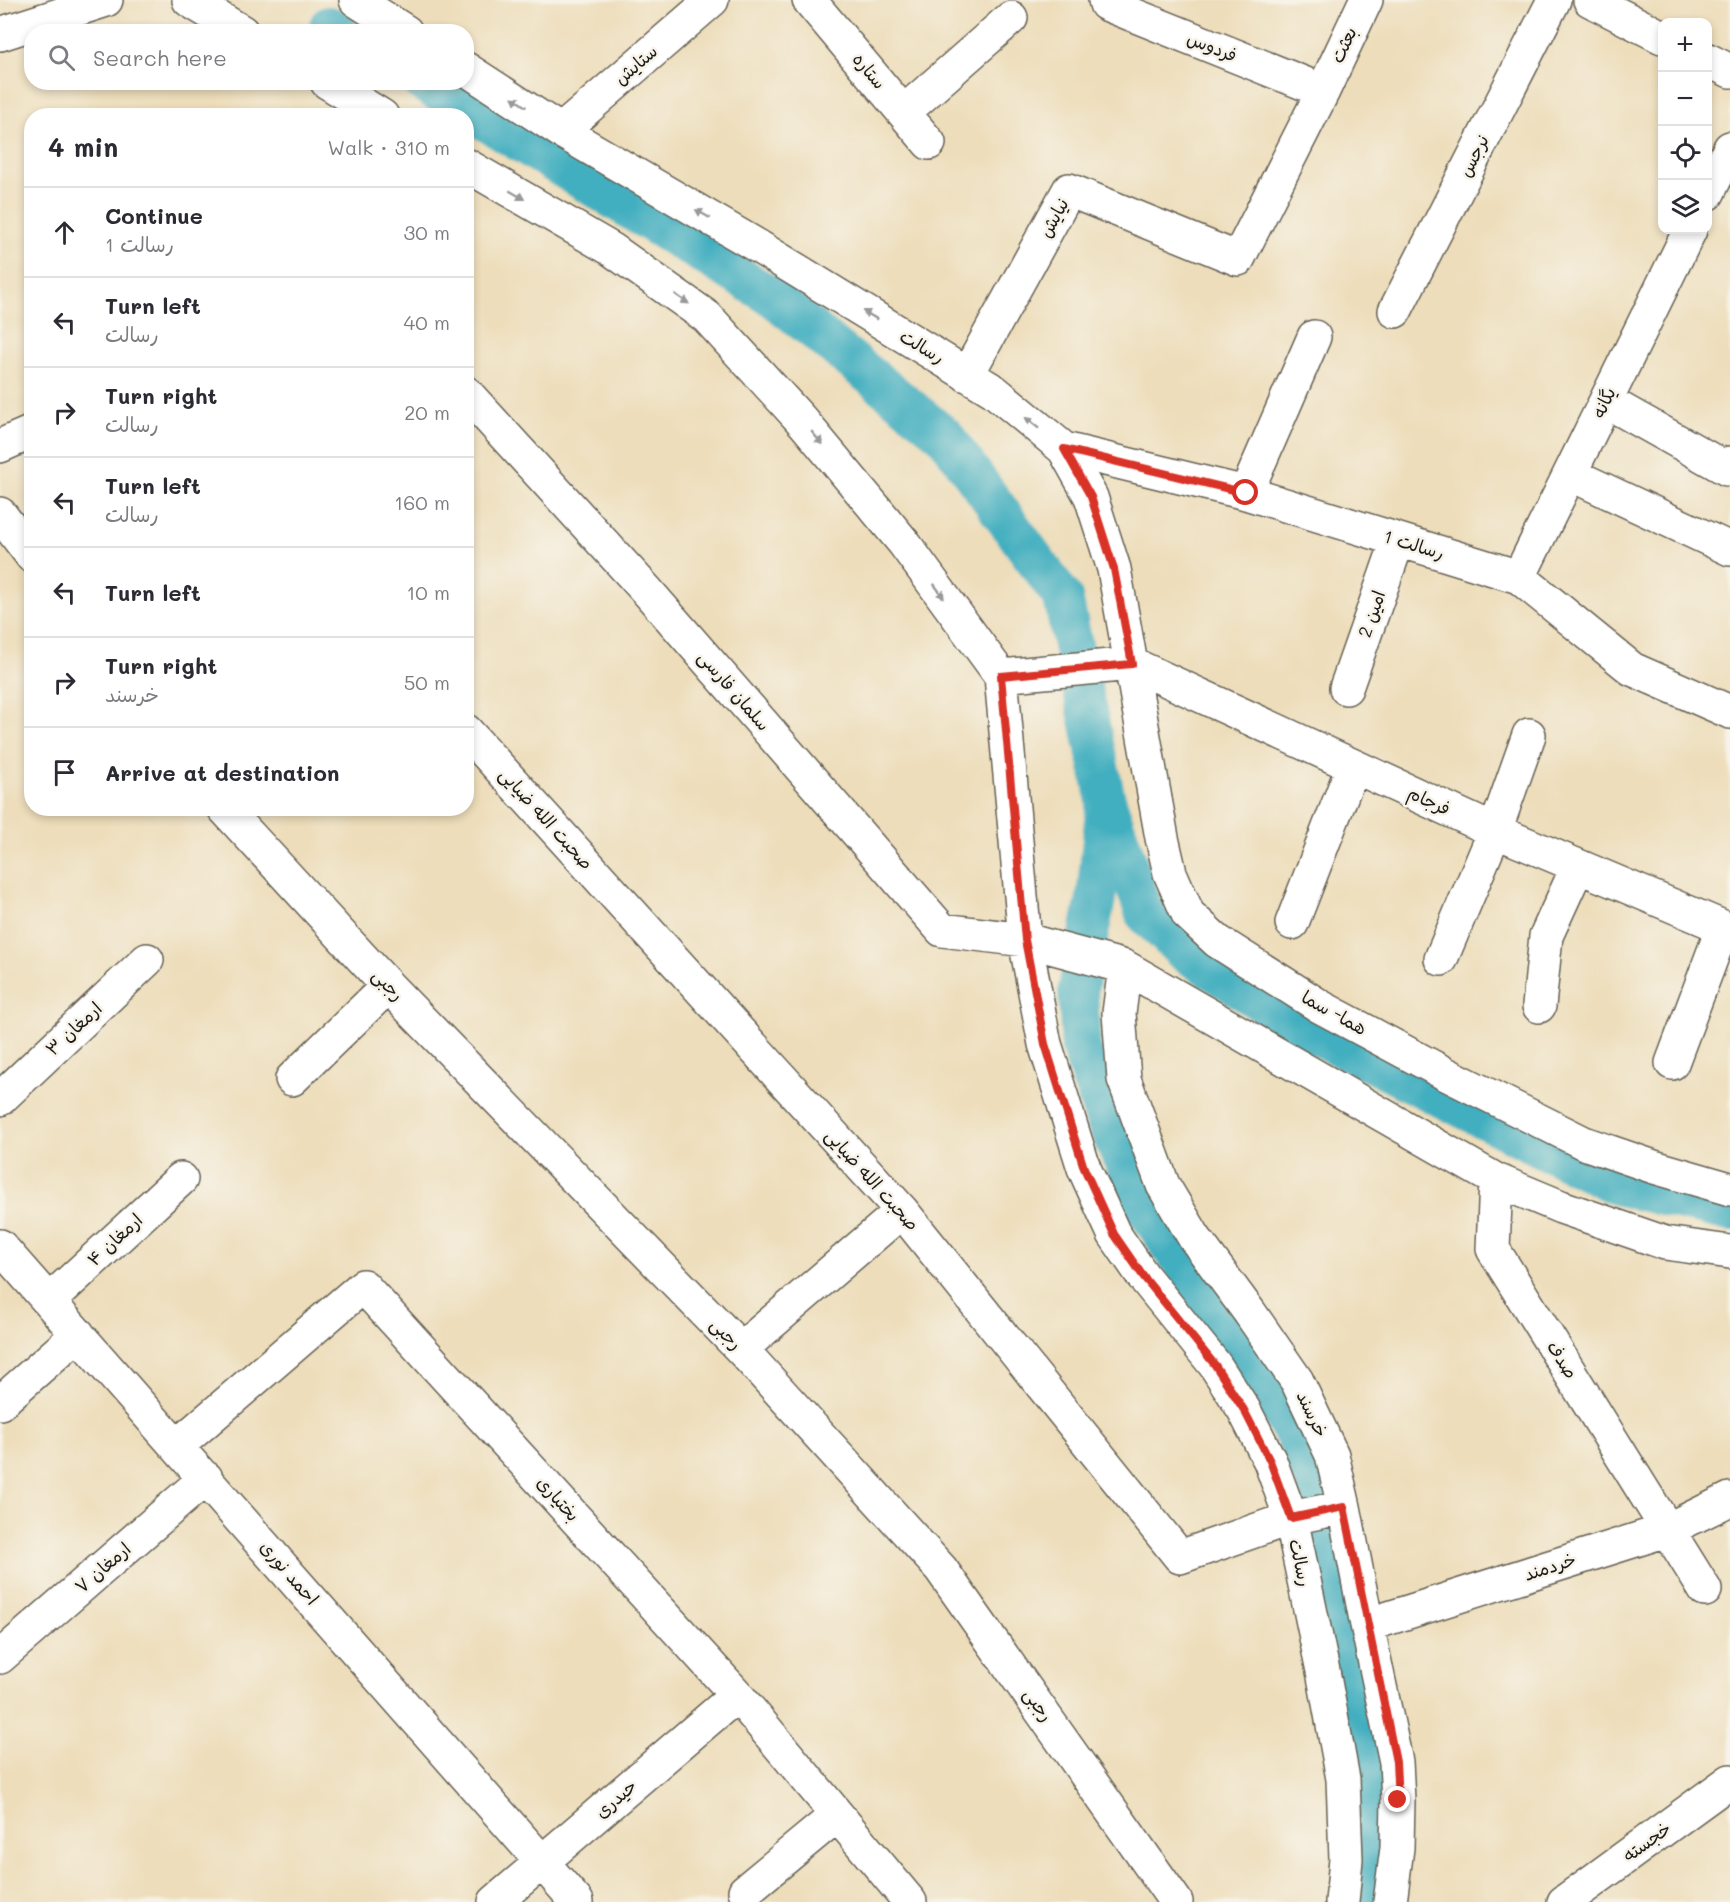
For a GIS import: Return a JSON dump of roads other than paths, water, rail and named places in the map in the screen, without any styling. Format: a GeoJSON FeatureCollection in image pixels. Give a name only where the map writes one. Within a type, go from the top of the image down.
{"type":"FeatureCollection","features":[{"type":"Feature","properties":{"kind":"street"},"geometry":{"type":"LineString","coordinates":[[31,24],[106,0]]}},
{"type":"Feature","properties":{"kind":"street"},"geometry":{"type":"LineString","coordinates":[[189,0],[229,24]]}},
{"type":"Feature","properties":{"kind":"street"},"geometry":{"type":"LineString","coordinates":[[356,0],[394,24]]}},
{"type":"Feature","properties":{"kind":"street","name":"ستایش"},"geometry":{"type":"LineString","coordinates":[[561,131],[712,0]]}},
{"type":"Feature","properties":{"kind":"street","name":"ستاره"},"geometry":{"type":"LineString","coordinates":[[809,0],[929,143]]}},
{"type":"Feature","properties":{"kind":"street","name":"فردوس"},"geometry":{"type":"LineString","coordinates":[[1104,0],[1106,4],[1323,91]]}},
{"type":"Feature","properties":{"kind":"street","name":"بعثت"},"geometry":{"type":"LineString","coordinates":[[1238,259],[1366,0]]}},
{"type":"Feature","properties":{"kind":"street","name":"نرجس"},"geometry":{"type":"LineString","coordinates":[[1395,311],[1554,0]]}},
{"type":"Feature","properties":{"kind":"street"},"geometry":{"type":"LineString","coordinates":[[1590,0],[1658,35]]}},
{"type":"Feature","properties":{"kind":"street"},"geometry":{"type":"LineString","coordinates":[[904,112],[1011,18]]}},
{"type":"Feature","properties":{"kind":"street"},"geometry":{"type":"LineString","coordinates":[[0,34],[24,26]]}},
{"type":"Feature","properties":{"kind":"street"},"geometry":{"type":"LineString","coordinates":[[1712,62],[1730,71]]}},
{"type":"Feature","properties":{"kind":"street","name":"رسالت"},"geometry":{"type":"LineString","coordinates":[[474,74],[561,131],[754,244],[994,391],[1064,449],[1091,497],[1098,517],[1114,569],[1132,664]]}},
{"type":"Feature","properties":{"kind":"street"},"geometry":{"type":"LineString","coordinates":[[340,90],[369,108]]}},
{"type":"Feature","properties":{"kind":"street"},"geometry":{"type":"LineString","coordinates":[[1712,184],[1730,148]]}},
{"type":"Feature","properties":{"kind":"street"},"geometry":{"type":"LineString","coordinates":[[474,170],[611,249],[707,317],[804,423],[904,543],[1001,676],[1132,664]]}},
{"type":"Feature","properties":{"kind":"street","name":"نیایش"},"geometry":{"type":"LineString","coordinates":[[967,375],[1069,190],[1238,259]]}},
{"type":"Feature","properties":{"kind":"street","name":"یگانه"},"geometry":{"type":"LineString","coordinates":[[1519,577],[1688,234]]}},
{"type":"Feature","properties":{"kind":"street"},"geometry":{"type":"LineString","coordinates":[[1246,493],[1314,337]]}},
{"type":"Feature","properties":{"kind":"street"},"geometry":{"type":"LineString","coordinates":[[1606,401],[1726,469],[1730,463]]}},
{"type":"Feature","properties":{"kind":"street","name":"سلمان فارسی"},"geometry":{"type":"LineString","coordinates":[[474,402],[648,592],[942,930],[1025,940],[1125,967]]}},
{"type":"Feature","properties":{"kind":"street"},"geometry":{"type":"LineString","coordinates":[[0,446],[24,436]]}},
{"type":"Feature","properties":{"kind":"street","name":"رسالت 1"},"geometry":{"type":"LineString","coordinates":[[1064,449],[1246,493],[1519,577],[1632,669],[1728,706]]}},
{"type":"Feature","properties":{"kind":"street"},"geometry":{"type":"LineString","coordinates":[[1570,474],[1730,549]]}},
{"type":"Feature","properties":{"kind":"street"},"geometry":{"type":"LineString","coordinates":[[2,523],[24,547]]}},
{"type":"Feature","properties":{"kind":"street","name":"امین 2"},"geometry":{"type":"LineString","coordinates":[[1347,688],[1398,540]]}},
{"type":"Feature","properties":{"kind":"street","name":"فرجام"},"geometry":{"type":"LineString","coordinates":[[1132,664],[1495,831],[1726,929]]}},
{"type":"Feature","properties":{"kind":"street","name":"هما- سما"},"geometry":{"type":"LineString","coordinates":[[1132,664],[1170,873],[1188,914],[1217,941],[1321,1007],[1454,1078],[1584,1143],[1654,1167],[1730,1189]]}},
{"type":"Feature","properties":{"kind":"street","name":"رسالت"},"geometry":{"type":"LineString","coordinates":[[1001,676],[1025,940],[1045,1044],[1084,1168],[1114,1234],[1143,1276],[1215,1365],[1244,1410],[1270,1461],[1291,1518],[1343,1779],[1346,1859],[1342,1902]]}},
{"type":"Feature","properties":{"kind":"street"},"geometry":{"type":"LineString","coordinates":[[1441,959],[1495,831],[1529,735]]}},
{"type":"Feature","properties":{"kind":"street","name":"صحبت الله ضیایی"},"geometry":{"type":"LineString","coordinates":[[474,740],[902,1211],[1180,1557],[1291,1518]]}},
{"type":"Feature","properties":{"kind":"street"},"geometry":{"type":"LineString","coordinates":[[1292,923],[1353,766]]}},
{"type":"Feature","properties":{"kind":"street","name":"رجبی"},"geometry":{"type":"LineString","coordinates":[[231,816],[388,986],[741,1349],[941,1569],[1176,1902]]}},
{"type":"Feature","properties":{"kind":"street"},"geometry":{"type":"LineString","coordinates":[[1539,1006],[1546,936],[1578,866]]}},
{"type":"Feature","properties":{"kind":"street"},"geometry":{"type":"LineString","coordinates":[[1672,1063],[1726,929]]}},
{"type":"Feature","properties":{"kind":"street","name":"ارمغان ۳"},"geometry":{"type":"LineString","coordinates":[[0,1099],[147,960]]}},
{"type":"Feature","properties":{"kind":"street"},"geometry":{"type":"LineString","coordinates":[[1125,967],[1496,1180],[1561,1207],[1665,1243],[1730,1252]]}},
{"type":"Feature","properties":{"kind":"street","name":"خرسند"},"geometry":{"type":"LineString","coordinates":[[1125,967],[1119,1013],[1124,1079],[1163,1185],[1194,1237],[1297,1382],[1332,1455],[1396,1762],[1397,1848],[1390,1902]]}},
{"type":"Feature","properties":{"kind":"street"},"geometry":{"type":"LineString","coordinates":[[292,1079],[388,986]]}},
{"type":"Feature","properties":{"kind":"street","name":"ارمغان ۴"},"geometry":{"type":"LineString","coordinates":[[49,1301],[181,1179]]}},
{"type":"Feature","properties":{"kind":"street","name":"صدف"},"geometry":{"type":"LineString","coordinates":[[1496,1180],[1493,1249],[1705,1590]]}},
{"type":"Feature","properties":{"kind":"street"},"geometry":{"type":"LineString","coordinates":[[741,1349],[902,1211]]}},
{"type":"Feature","properties":{"kind":"street","name":"احمد نوری"},"geometry":{"type":"LineString","coordinates":[[0,1246],[577,1902]]}},
{"type":"Feature","properties":{"kind":"street","name":"بختیاری"},"geometry":{"type":"LineString","coordinates":[[177,1446],[363,1286],[737,1695],[910,1902]]}},
{"type":"Feature","properties":{"kind":"street"},"geometry":{"type":"LineString","coordinates":[[0,1403],[78,1334]]}},
{"type":"Feature","properties":{"kind":"street","name":"ارمغان ۷"},"geometry":{"type":"LineString","coordinates":[[0,1657],[206,1478]]}},
{"type":"Feature","properties":{"kind":"street","name":"خردمند"},"geometry":{"type":"LineString","coordinates":[[1367,1625],[1667,1530],[1730,1499]]}},
{"type":"Feature","properties":{"kind":"street"},"geometry":{"type":"LineString","coordinates":[[1291,1518],[1344,1507]]}},
{"type":"Feature","properties":{"kind":"street","name":"حیدری"},"geometry":{"type":"LineString","coordinates":[[495,1902],[737,1695]]}},
{"type":"Feature","properties":{"kind":"street","name":"خجسته"},"geometry":{"type":"LineString","coordinates":[[1564,1902],[1730,1781]]}},
{"type":"Feature","properties":{"kind":"street"},"geometry":{"type":"LineString","coordinates":[[745,1891],[837,1815]]}},
{"type":"Feature","properties":{"kind":"waterway"},"geometry":{"type":"LineString","coordinates":[[435,90],[464,108]]}},
{"type":"Feature","properties":{"kind":"waterway"},"geometry":{"type":"LineString","coordinates":[[474,114],[774,298],[945,436],[1063,598],[1106,800],[1145,914],[1183,951],[1296,1025],[1616,1185],[1730,1212]]}},
{"type":"Feature","properties":{"kind":"waterway"},"geometry":{"type":"LineString","coordinates":[[1105,812],[1096,898],[1078,989],[1081,1048],[1106,1122],[1144,1207],[1261,1378],[1296,1438],[1318,1490],[1372,1762],[1371,1874],[1366,1902]]}}]}
